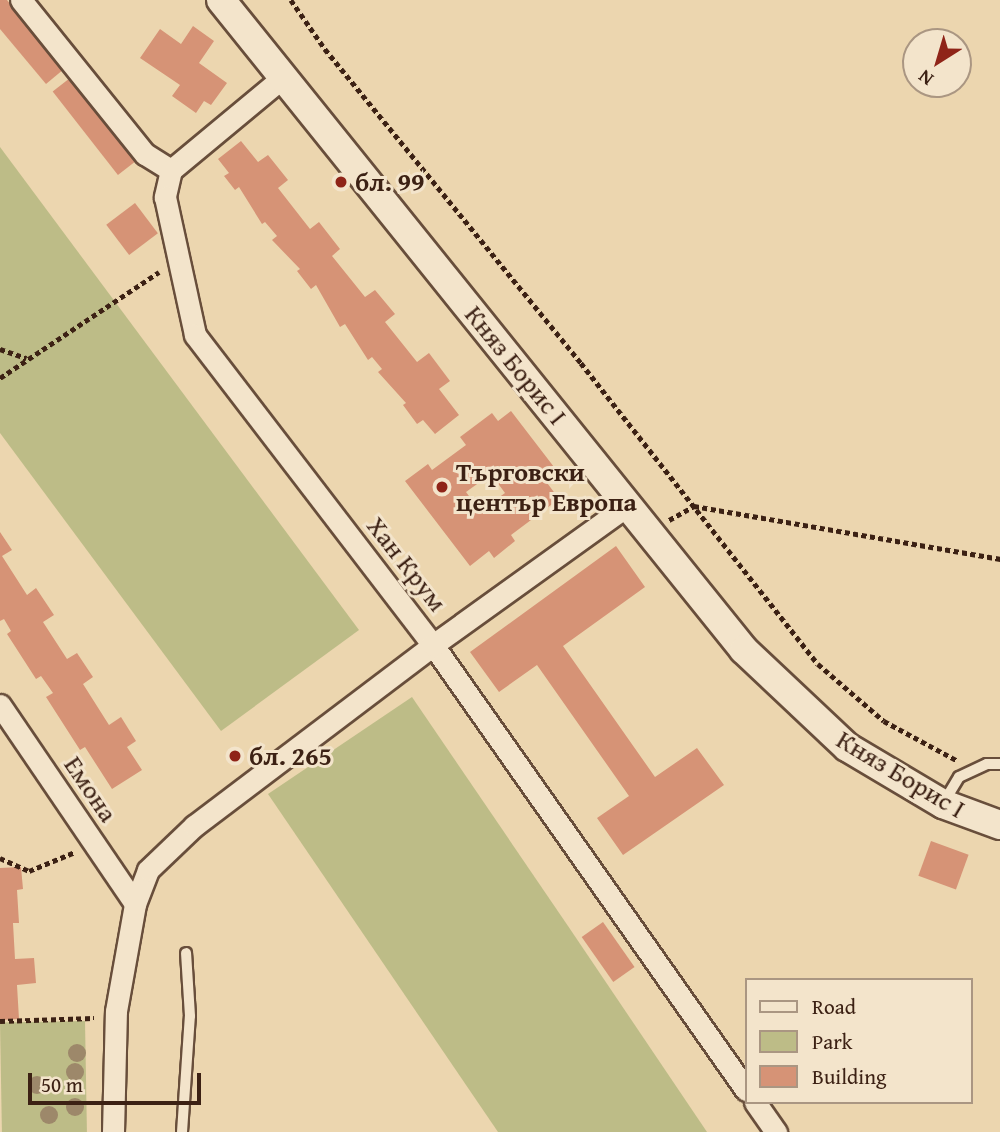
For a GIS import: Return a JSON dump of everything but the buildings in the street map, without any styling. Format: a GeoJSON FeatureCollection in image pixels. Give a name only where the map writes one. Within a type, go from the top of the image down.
{"type":"FeatureCollection","features":[{"type":"Feature","properties":{"kind":"street"},"geometry":{"type":"LineString","coordinates":[[20,0],[145,154],[171,170],[282,78]]}},
{"type":"Feature","properties":{"kind":"street","name":"Княз Борис I"},"geometry":{"type":"LineString","coordinates":[[220,0],[629,504],[744,650],[838,738],[943,804],[1000,825]]}},
{"type":"Feature","properties":{"kind":"street","name":"Хан Крум"},"geometry":{"type":"LineString","coordinates":[[171,170],[165,197],[195,335],[433,645],[744,1087]]}},
{"type":"Feature","properties":{"kind":"street"},"geometry":{"type":"LineString","coordinates":[[113,1132],[116,1017],[135,905],[148,870],[194,826],[433,645],[629,504]]}},
{"type":"Feature","properties":{"kind":"street","name":"Емона"},"geometry":{"type":"LineString","coordinates":[[0,705],[135,905]]}},
{"type":"Feature","properties":{"kind":"street"},"geometry":{"type":"LineString","coordinates":[[756,1104],[776,1132]]}},
{"type":"Feature","properties":{"kind":"lane"},"geometry":{"type":"LineString","coordinates":[[943,804],[960,777],[1000,764]]}},
{"type":"Feature","properties":{"kind":"lane"},"geometry":{"type":"LineString","coordinates":[[182,1132],[182,1078],[190,1016],[186,953]]}},
{"type":"Feature","properties":{"kind":"path"},"geometry":{"type":"LineString","coordinates":[[291,0],[325,49],[818,664],[884,721],[975,770]]}},
{"type":"Feature","properties":{"kind":"path"},"geometry":{"type":"LineString","coordinates":[[0,378],[178,259]]}},
{"type":"Feature","properties":{"kind":"path"},"geometry":{"type":"LineString","coordinates":[[0,349],[27,358]]}},
{"type":"Feature","properties":{"kind":"path"},"geometry":{"type":"LineString","coordinates":[[650,531],[694,506],[1000,559]]}},
{"type":"Feature","properties":{"kind":"path"},"geometry":{"type":"LineString","coordinates":[[0,858],[29,871],[94,844]]}},
{"type":"Feature","properties":{"kind":"path"},"geometry":{"type":"LineString","coordinates":[[0,1021],[116,1017]]}},
{"type":"Feature","properties":{"kind":"green space"},"geometry":{"type":"Polygon","coordinates":[[[0,147],[359,630],[221,731],[0,433],[0,147]]]}},
{"type":"Feature","properties":{"kind":"green space"},"geometry":{"type":"Polygon","coordinates":[[[412,697],[707,1132],[498,1132],[268,794],[412,697]]]}},
{"type":"Feature","properties":{"kind":"green space"},"geometry":{"type":"Polygon","coordinates":[[[85,1021],[87,1132],[2,1132],[0,1022],[85,1021]]]}},
{"type":"Feature","properties":{"kind":"place","name":"бл. 99"},"geometry":{"type":"Point","coordinates":[341,182]}},
{"type":"Feature","properties":{"kind":"place","name":"Търговски център Европа"},"geometry":{"type":"Point","coordinates":[442,487]}},
{"type":"Feature","properties":{"kind":"place","name":"бл. 265"},"geometry":{"type":"Point","coordinates":[235,756]}}]}
